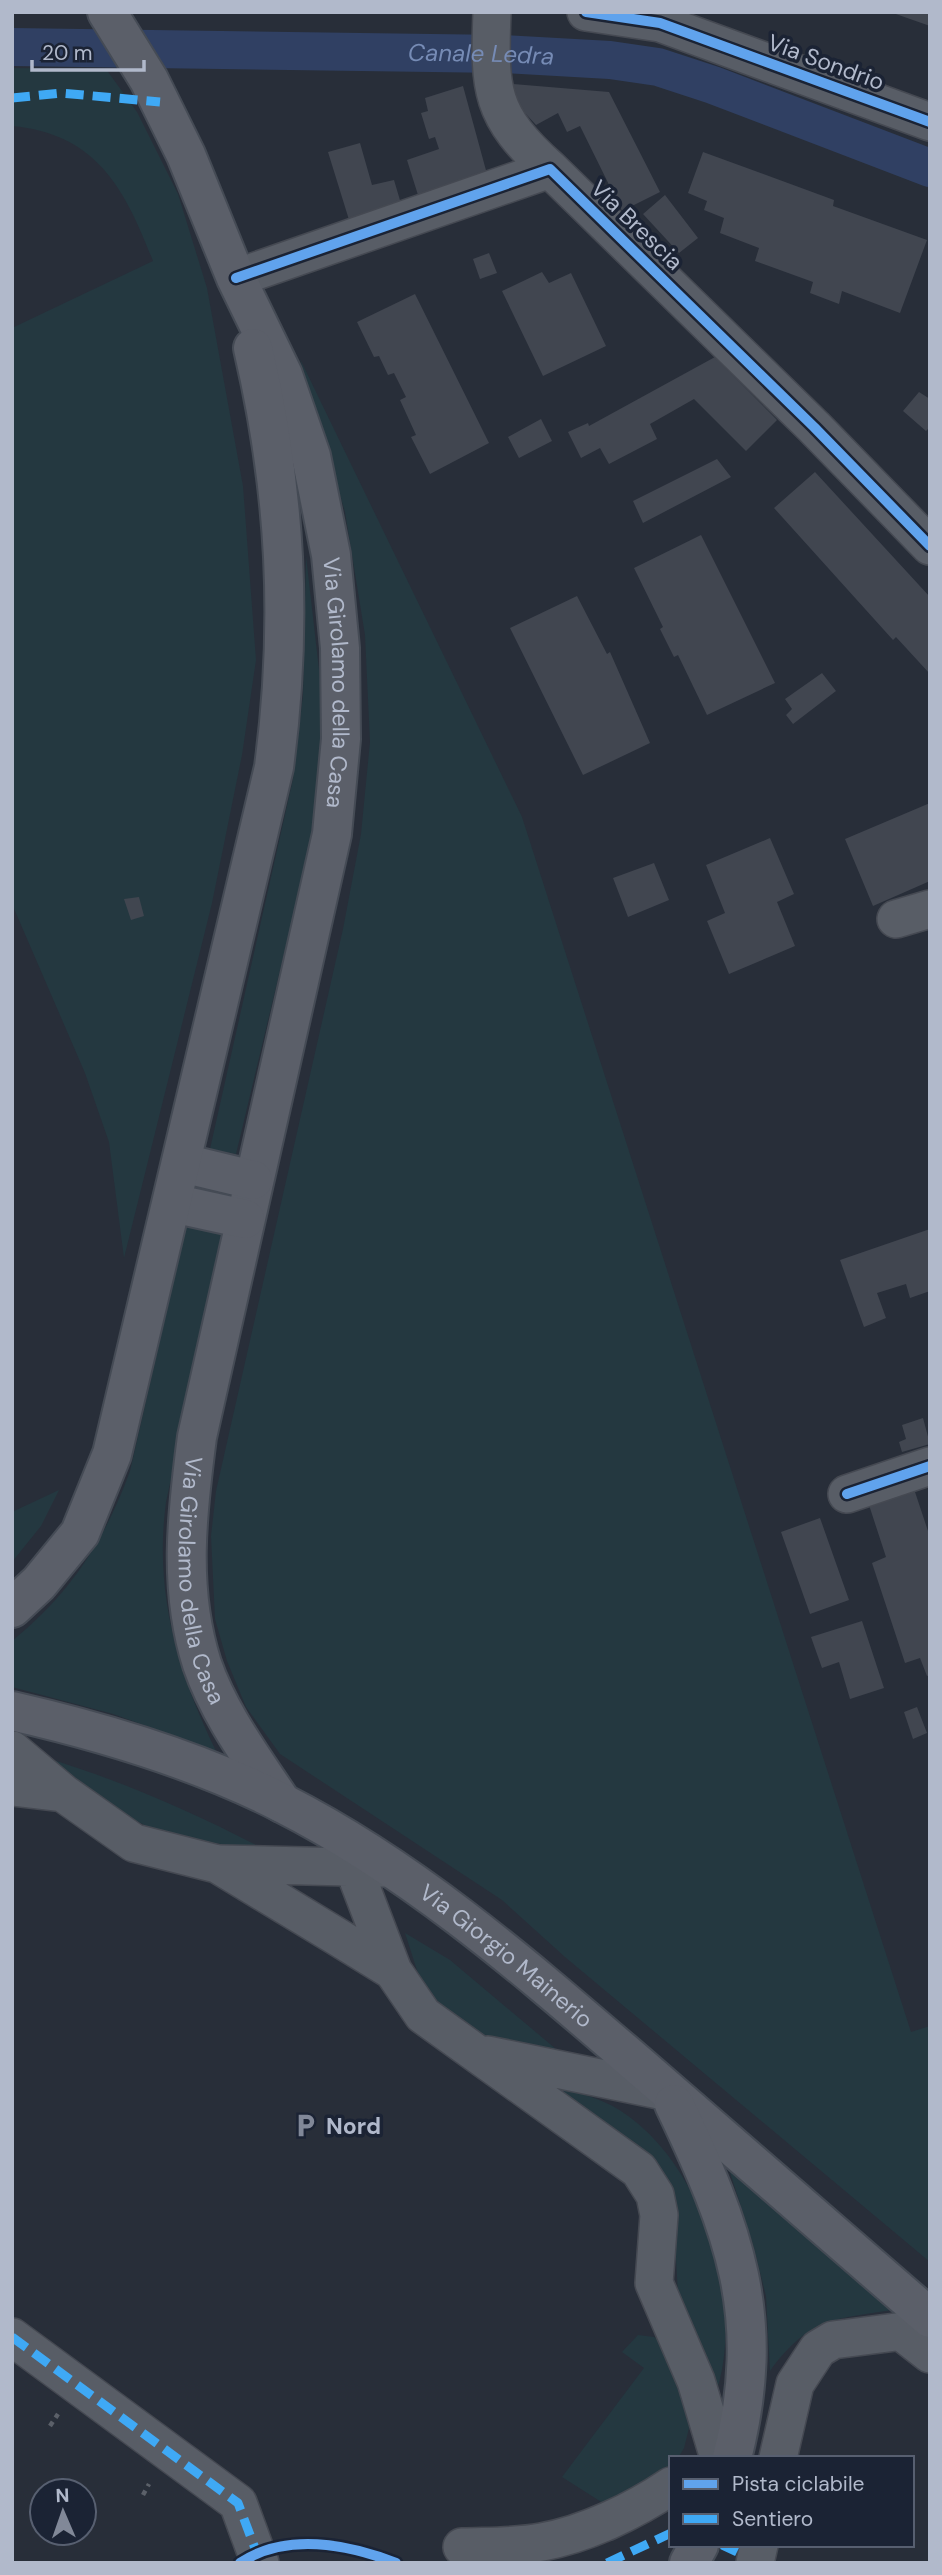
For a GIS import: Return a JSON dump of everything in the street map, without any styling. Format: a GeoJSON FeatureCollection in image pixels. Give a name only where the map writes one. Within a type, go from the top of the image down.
{"type":"FeatureCollection","features":[{"type":"Feature","properties":{"kind":"main road","name":"Via Girolamo della Casa"},"geometry":{"type":"LineString","coordinates":[[107,12],[149,80],[186,155],[236,278],[283,375],[311,456],[331,555],[340,648],[341,739],[332,834],[197,1437],[188,1510],[185,1566],[191,1620],[203,1666],[236,1733],[282,1803]]}},
{"type":"Feature","properties":{"kind":"main road","name":"Via Girolamo della Casa"},"geometry":{"type":"LineString","coordinates":[[12,1608],[39,1583],[80,1533],[112,1454],[274,767],[284,692],[287,594],[281,509],[256,362],[236,278]]}},
{"type":"Feature","properties":{"kind":"main road"},"geometry":{"type":"LineString","coordinates":[[181,1163],[253,1180]]}},
{"type":"Feature","properties":{"kind":"main road"},"geometry":{"type":"LineString","coordinates":[[172,1203],[245,1220]]}},
{"type":"Feature","properties":{"kind":"main road","name":"Via Giorgio Mainerio"},"geometry":{"type":"LineString","coordinates":[[12,1711],[127,1741],[193,1765],[282,1803],[517,1961],[930,2318]]}},
{"type":"Feature","properties":{"kind":"main road"},"geometry":{"type":"LineString","coordinates":[[668,2092],[711,2181],[740,2270],[747,2312],[748,2357],[723,2450]]}},
{"type":"Feature","properties":{"kind":"main road"},"geometry":{"type":"LineString","coordinates":[[689,2563],[698,2547]]}},
{"type":"Feature","properties":{"kind":"street","name":"Via Sondrio"},"geometry":{"type":"LineString","coordinates":[[586,12],[660,23],[930,122]]}},
{"type":"Feature","properties":{"kind":"street","name":"Via Brescia"},"geometry":{"type":"LineString","coordinates":[[491,14],[490,74],[498,107],[509,128],[814,427],[930,546]]}},
{"type":"Feature","properties":{"kind":"street"},"geometry":{"type":"LineString","coordinates":[[236,278],[550,169]]}},
{"type":"Feature","properties":{"kind":"street"},"geometry":{"type":"LineString","coordinates":[[847,1494],[930,1466]]}},
{"type":"Feature","properties":{"kind":"street"},"geometry":{"type":"LineString","coordinates":[[12,1750],[63,1793],[134,1843],[217,1864],[362,1858],[393,1971],[423,2015],[639,2170],[649,2182],[655,2195],[660,2229],[654,2283],[723,2450]]}},
{"type":"Feature","properties":{"kind":"street"},"geometry":{"type":"LineString","coordinates":[[12,1787],[63,1793]]}},
{"type":"Feature","properties":{"kind":"street"},"geometry":{"type":"LineString","coordinates":[[217,1864],[393,1971]]}},
{"type":"Feature","properties":{"kind":"street"},"geometry":{"type":"LineString","coordinates":[[473,2052],[668,2092]]}},
{"type":"Feature","properties":{"kind":"street"},"geometry":{"type":"LineString","coordinates":[[778,2456],[794,2384],[811,2356],[825,2344],[896,2332],[903,2333],[930,2354]]}},
{"type":"Feature","properties":{"kind":"street"},"geometry":{"type":"LineString","coordinates":[[12,2337],[238,2503],[260,2563]]}},
{"type":"Feature","properties":{"kind":"street"},"geometry":{"type":"LineString","coordinates":[[462,2547],[543,2542],[585,2529],[651,2499],[669,2487]]}},
{"type":"Feature","properties":{"kind":"shaded area"},"geometry":{"type":"Polygon","coordinates":[[[12,68],[106,69],[137,112],[178,194],[207,288],[243,486],[256,660],[242,755],[212,903],[124,1258],[109,1142],[85,1073],[12,904],[12,328],[153,261],[118,189],[87,153],[66,140],[41,131],[12,126],[12,68]]]}},
{"type":"Feature","properties":{"kind":"shaded area"},"geometry":{"type":"Polygon","coordinates":[[[300,359],[522,817],[911,2032],[930,2026],[930,2262],[565,1957],[502,1900],[280,1754],[246,1707],[227,1661],[215,1619],[211,1536],[216,1491],[343,929],[361,834],[370,742],[365,635],[345,512],[300,359]]]}},
{"type":"Feature","properties":{"kind":"shaded area"},"geometry":{"type":"Polygon","coordinates":[[[306,556],[322,696],[320,789],[305,866],[236,1154],[210,1149],[293,779],[303,695],[306,556]]]}},
{"type":"Feature","properties":{"kind":"shaded area"},"geometry":{"type":"Polygon","coordinates":[[[186,1227],[224,1235],[166,1502],[163,1567],[166,1599],[180,1661],[216,1751],[113,1714],[12,1687],[12,1641],[51,1604],[83,1564],[109,1520],[130,1471],[186,1227]]]}},
{"type":"Feature","properties":{"kind":"shaded area"},"geometry":{"type":"Polygon","coordinates":[[[59,1490],[41,1526],[12,1562],[12,1512],[59,1490]]]}},
{"type":"Feature","properties":{"kind":"shaded area"},"geometry":{"type":"Polygon","coordinates":[[[43,1757],[160,1799],[271,1853],[163,1834],[114,1810],[43,1757]]]}},
{"type":"Feature","properties":{"kind":"shaded area"},"geometry":{"type":"Polygon","coordinates":[[[405,1933],[450,1960],[569,2060],[493,2045],[424,1992],[405,1933]]]}},
{"type":"Feature","properties":{"kind":"shaded area"},"geometry":{"type":"Polygon","coordinates":[[[541,2081],[592,2097],[621,2111],[650,2135],[675,2165],[696,2201],[711,2239],[721,2280],[725,2320],[724,2360],[715,2396],[678,2293],[673,2207],[541,2081]]]}},
{"type":"Feature","properties":{"kind":"shaded area"},"geometry":{"type":"Polygon","coordinates":[[[727,2163],[899,2309],[826,2323],[798,2340],[770,2371],[766,2296],[727,2163]]]}},
{"type":"Feature","properties":{"kind":"shaded area"},"geometry":{"type":"Polygon","coordinates":[[[638,2335],[654,2337],[671,2350],[690,2424],[679,2456],[669,2456],[669,2469],[606,2505],[562,2477],[644,2368],[622,2352],[638,2335]]]}},
{"type":"Feature","properties":{"kind":"building"},"geometry":{"type":"Polygon","coordinates":[[[930,12],[930,26],[893,13],[930,12]]]}},
{"type":"Feature","properties":{"kind":"building"},"geometry":{"type":"Polygon","coordinates":[[[513,84],[609,92],[660,192],[622,211],[580,126],[567,132],[558,113],[536,125],[515,102],[513,84]]]}},
{"type":"Feature","properties":{"kind":"building"},"geometry":{"type":"Polygon","coordinates":[[[463,86],[487,174],[418,195],[407,160],[439,149],[435,137],[429,139],[421,113],[428,111],[425,98],[463,86]]]}},
{"type":"Feature","properties":{"kind":"building"},"geometry":{"type":"Polygon","coordinates":[[[360,143],[372,185],[394,180],[402,207],[350,223],[328,152],[360,143]]]}},
{"type":"Feature","properties":{"kind":"building"},"geometry":{"type":"Polygon","coordinates":[[[703,152],[834,200],[833,206],[927,240],[900,313],[842,291],[839,304],[810,293],[813,282],[755,261],[759,248],[720,233],[724,218],[704,210],[707,201],[688,193],[703,152]]]}},
{"type":"Feature","properties":{"kind":"building"},"geometry":{"type":"Polygon","coordinates":[[[665,195],[698,238],[679,253],[643,214],[665,195]]]}},
{"type":"Feature","properties":{"kind":"building"},"geometry":{"type":"Polygon","coordinates":[[[489,253],[497,273],[480,279],[473,259],[489,253]]]}},
{"type":"Feature","properties":{"kind":"building"},"geometry":{"type":"Polygon","coordinates":[[[542,272],[549,283],[571,273],[606,346],[543,376],[502,291],[542,272]]]}},
{"type":"Feature","properties":{"kind":"building"},"geometry":{"type":"Polygon","coordinates":[[[415,294],[489,443],[430,474],[411,437],[416,435],[400,400],[406,397],[394,373],[388,375],[379,356],[374,357],[357,322],[415,294]]]}},
{"type":"Feature","properties":{"kind":"building"},"geometry":{"type":"Polygon","coordinates":[[[715,357],[777,420],[746,451],[694,399],[650,424],[657,439],[609,464],[600,448],[581,458],[568,432],[588,423],[589,426],[715,357]]]}},
{"type":"Feature","properties":{"kind":"building"},"geometry":{"type":"Polygon","coordinates":[[[919,392],[930,399],[930,427],[926,431],[903,411],[919,392]]]}},
{"type":"Feature","properties":{"kind":"building"},"geometry":{"type":"Polygon","coordinates":[[[541,419],[552,441],[519,458],[508,437],[541,419]]]}},
{"type":"Feature","properties":{"kind":"building"},"geometry":{"type":"Polygon","coordinates":[[[717,459],[731,477],[643,523],[633,501],[717,459]]]}},
{"type":"Feature","properties":{"kind":"building"},"geometry":{"type":"Polygon","coordinates":[[[815,472],[930,597],[930,674],[896,637],[893,640],[774,508],[815,472]]]}},
{"type":"Feature","properties":{"kind":"building"},"geometry":{"type":"Polygon","coordinates":[[[701,535],[775,683],[707,715],[678,655],[674,657],[660,629],[663,627],[634,568],[701,535]]]}},
{"type":"Feature","properties":{"kind":"building"},"geometry":{"type":"Polygon","coordinates":[[[577,596],[607,654],[610,652],[650,743],[583,775],[510,628],[577,596]]]}},
{"type":"Feature","properties":{"kind":"building"},"geometry":{"type":"Polygon","coordinates":[[[822,673],[836,691],[793,724],[786,715],[792,709],[785,699],[822,673]]]}},
{"type":"Feature","properties":{"kind":"building"},"geometry":{"type":"Polygon","coordinates":[[[930,803],[930,881],[873,906],[845,839],[930,803]]]}},
{"type":"Feature","properties":{"kind":"building"},"geometry":{"type":"Polygon","coordinates":[[[770,838],[794,894],[777,902],[795,946],[729,974],[707,921],[725,913],[706,865],[770,838]]]}},
{"type":"Feature","properties":{"kind":"building"},"geometry":{"type":"Polygon","coordinates":[[[654,863],[669,900],[628,917],[613,878],[654,863]]]}},
{"type":"Feature","properties":{"kind":"building"},"geometry":{"type":"Polygon","coordinates":[[[139,897],[144,916],[131,920],[124,899],[139,897]]]}},
{"type":"Feature","properties":{"kind":"building"},"geometry":{"type":"Polygon","coordinates":[[[930,1229],[930,1291],[910,1298],[906,1284],[877,1293],[886,1318],[864,1327],[840,1260],[930,1229]]]}},
{"type":"Feature","properties":{"kind":"building"},"geometry":{"type":"Polygon","coordinates":[[[923,1418],[930,1444],[902,1452],[899,1442],[906,1439],[902,1425],[923,1418]]]}},
{"type":"Feature","properties":{"kind":"building"},"geometry":{"type":"Polygon","coordinates":[[[914,1489],[930,1537],[930,1675],[927,1676],[920,1658],[905,1663],[872,1563],[886,1557],[869,1505],[914,1489]]]}},
{"type":"Feature","properties":{"kind":"building"},"geometry":{"type":"Polygon","coordinates":[[[820,1518],[849,1600],[810,1614],[781,1532],[820,1518]]]}},
{"type":"Feature","properties":{"kind":"building"},"geometry":{"type":"Polygon","coordinates":[[[862,1621],[884,1688],[850,1699],[839,1662],[822,1668],[811,1637],[862,1621]]]}},
{"type":"Feature","properties":{"kind":"building"},"geometry":{"type":"Polygon","coordinates":[[[917,1707],[927,1733],[913,1739],[904,1712],[917,1707]]]}},
{"type":"Feature","properties":{"kind":"waterway","name":"Canale Ledra"},"geometry":{"type":"LineString","coordinates":[[12,47],[503,54],[610,60],[658,67],[713,85],[930,168]]}},
{"type":"Feature","properties":{"kind":"marked path"},"geometry":{"type":"LineString","coordinates":[[12,98],[61,93],[160,102]]}},
{"type":"Feature","properties":{"kind":"marked path"},"geometry":{"type":"LineString","coordinates":[[12,2337],[238,2503],[259,2559]]}},
{"type":"Feature","properties":{"kind":"marked path"},"geometry":{"type":"LineString","coordinates":[[607,2563],[669,2534]]}},
{"type":"Feature","properties":{"kind":"marked path"},"geometry":{"type":"LineString","coordinates":[[726,2547],[737,2552]]}},
{"type":"Feature","properties":{"kind":"cycle path"},"geometry":{"type":"LineString","coordinates":[[586,12],[660,23],[930,122]]}},
{"type":"Feature","properties":{"kind":"cycle path"},"geometry":{"type":"LineString","coordinates":[[236,278],[550,169],[814,427],[930,546]]}},
{"type":"Feature","properties":{"kind":"cycle path"},"geometry":{"type":"LineString","coordinates":[[847,1494],[930,1466]]}},
{"type":"Feature","properties":{"kind":"cycle path"},"geometry":{"type":"LineString","coordinates":[[240,2563],[258,2553],[297,2544],[338,2546],[396,2563]]}},
{"type":"Feature","properties":{"kind":"place","name":"Nord"},"geometry":{"type":"Point","coordinates":[306,2126]}}]}
